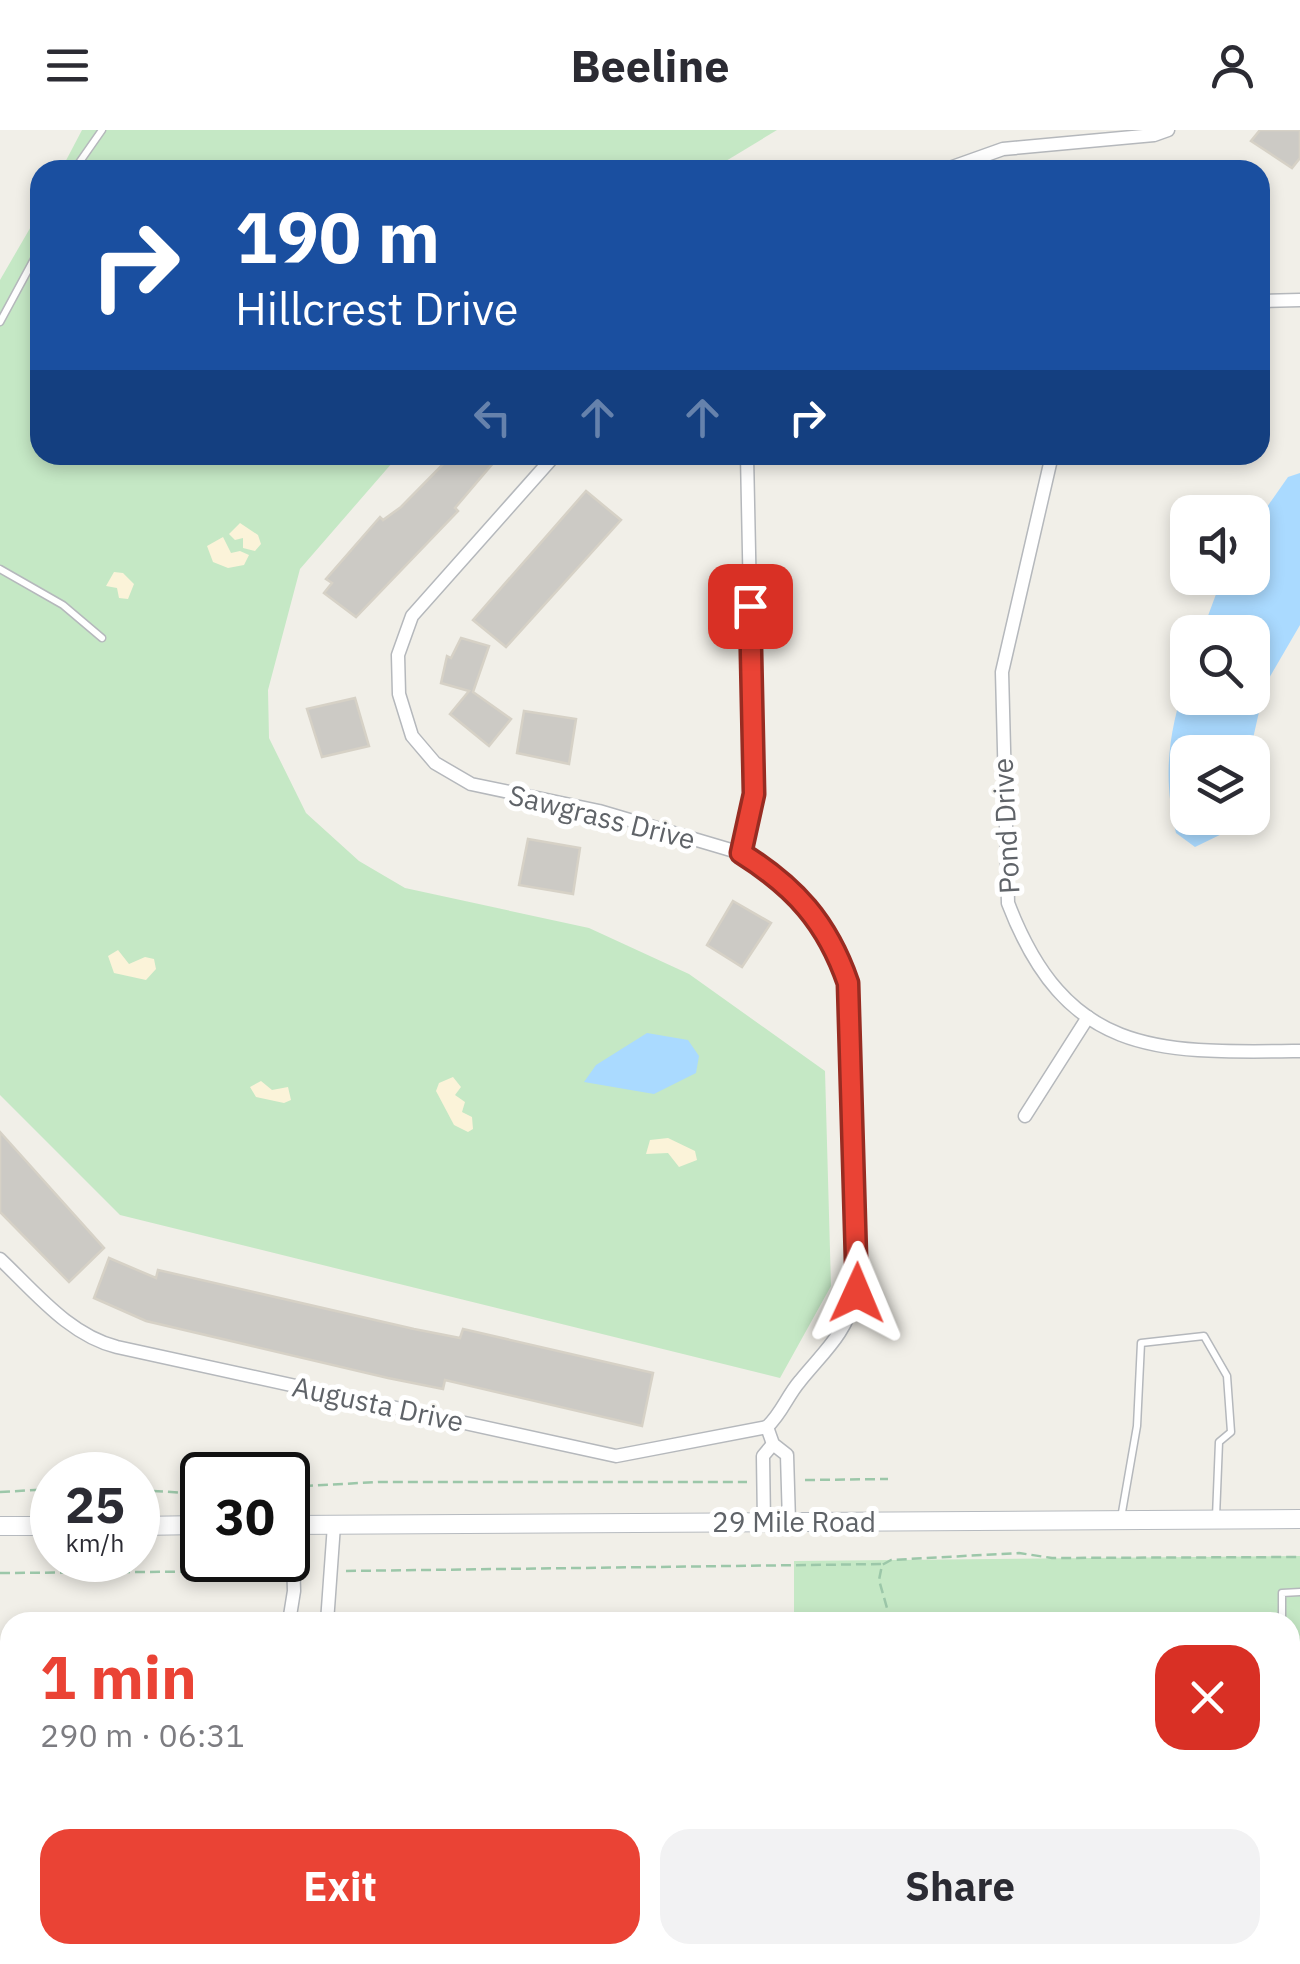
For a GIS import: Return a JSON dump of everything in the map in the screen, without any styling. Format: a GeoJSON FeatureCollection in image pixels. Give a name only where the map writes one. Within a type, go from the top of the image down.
{"type":"FeatureCollection","features":[{"type":"Feature","properties":{"kind":"street"},"geometry":{"type":"LineString","coordinates":[[972,160],[1003,149],[1154,135],[1168,130]]}},
{"type":"Feature","properties":{"kind":"street"},"geometry":{"type":"LineString","coordinates":[[1270,301],[1300,300]]}},
{"type":"Feature","properties":{"kind":"street","name":"Sawgrass Drive"},"geometry":{"type":"LineString","coordinates":[[546,465],[412,616],[398,655],[399,694],[412,736],[436,762],[471,784],[600,811],[741,853],[775,874],[812,908],[834,942],[848,983],[853,1020],[857,1293],[848,1324],[834,1346],[797,1384],[783,1412],[767,1427]]}},
{"type":"Feature","properties":{"kind":"street"},"geometry":{"type":"LineString","coordinates":[[741,853],[754,794],[747,465]]}},
{"type":"Feature","properties":{"kind":"street","name":"Pond Drive"},"geometry":{"type":"LineString","coordinates":[[1050,465],[1002,672],[1008,903],[1040,967],[1088,1017],[1124,1038],[1165,1050],[1300,1051]]}},
{"type":"Feature","properties":{"kind":"street"},"geometry":{"type":"LineString","coordinates":[[1025,1116],[1088,1017]]}},
{"type":"Feature","properties":{"kind":"street","name":"Augusta Drive"},"geometry":{"type":"LineString","coordinates":[[0,1259],[94,1341],[156,1356],[616,1456],[767,1427]]}},
{"type":"Feature","properties":{"kind":"street"},"geometry":{"type":"LineString","coordinates":[[767,1427],[773,1444],[787,1454],[790,1522]]}},
{"type":"Feature","properties":{"kind":"street"},"geometry":{"type":"LineString","coordinates":[[764,1522],[763,1456],[773,1444]]}},
{"type":"Feature","properties":{"kind":"street","name":"29 Mile Road"},"geometry":{"type":"LineString","coordinates":[[310,1525],[1300,1519]]}},
{"type":"Feature","properties":{"kind":"street"},"geometry":{"type":"LineString","coordinates":[[328,1612],[334,1525]]}},
{"type":"Feature","properties":{"kind":"street"},"geometry":{"type":"LineString","coordinates":[[0,1526],[30,1526]]}},
{"type":"Feature","properties":{"kind":"street"},"geometry":{"type":"LineString","coordinates":[[290,1612],[293,1582]]}},
{"type":"Feature","properties":{"kind":"street"},"geometry":{"type":"LineString","coordinates":[[223,1964],[258,1964]]}},
{"type":"Feature","properties":{"kind":"lane"},"geometry":{"type":"LineString","coordinates":[[81,160],[102,130]]}},
{"type":"Feature","properties":{"kind":"lane"},"geometry":{"type":"LineString","coordinates":[[0,322],[30,266]]}},
{"type":"Feature","properties":{"kind":"lane"},"geometry":{"type":"LineString","coordinates":[[0,569],[63,605],[102,638]]}},
{"type":"Feature","properties":{"kind":"lane"},"geometry":{"type":"LineString","coordinates":[[1121,1520],[1137,1426],[1141,1344],[1204,1336],[1226,1376],[1231,1432],[1219,1442],[1216,1519]]}},
{"type":"Feature","properties":{"kind":"lane"},"geometry":{"type":"LineString","coordinates":[[1282,1612],[1282,1593],[1300,1592]]}},
{"type":"Feature","properties":{"kind":"path"},"geometry":{"type":"LineString","coordinates":[[788,1481],[888,1479]]}},
{"type":"Feature","properties":{"kind":"path"},"geometry":{"type":"LineString","coordinates":[[310,1486],[378,1482],[764,1482]]}},
{"type":"Feature","properties":{"kind":"path"},"geometry":{"type":"LineString","coordinates":[[0,1492],[30,1490]]}},
{"type":"Feature","properties":{"kind":"path"},"geometry":{"type":"LineString","coordinates":[[332,1571],[884,1564],[890,1560],[1018,1553],[1052,1558],[1300,1557]]}},
{"type":"Feature","properties":{"kind":"path"},"geometry":{"type":"LineString","coordinates":[[884,1564],[879,1580],[888,1612]]}},
{"type":"Feature","properties":{"kind":"path"},"geometry":{"type":"LineString","coordinates":[[0,1573],[180,1572]]}},
{"type":"Feature","properties":{"kind":"green space"},"geometry":{"type":"Polygon","coordinates":[[[82,130],[777,130],[728,160],[66,160],[82,130]]]}},
{"type":"Feature","properties":{"kind":"green space"},"geometry":{"type":"Polygon","coordinates":[[[30,228],[30,465],[390,465],[300,569],[268,690],[269,738],[306,813],[359,861],[405,888],[589,928],[689,974],[825,1071],[831,1286],[780,1378],[120,1215],[0,1095],[0,280],[30,228]]]}},
{"type":"Feature","properties":{"kind":"green space"},"geometry":{"type":"Polygon","coordinates":[[[1300,1556],[1300,1612],[794,1612],[794,1561],[1300,1556]]]}},
{"type":"Feature","properties":{"kind":"sand"},"geometry":{"type":"Polygon","coordinates":[[[240,523],[258,535],[261,544],[255,551],[243,548],[243,538],[235,540],[229,534],[240,523]]]}},
{"type":"Feature","properties":{"kind":"sand"},"geometry":{"type":"Polygon","coordinates":[[[223,537],[231,553],[249,555],[244,565],[228,568],[213,562],[207,546],[223,537]]]}},
{"type":"Feature","properties":{"kind":"sand"},"geometry":{"type":"Polygon","coordinates":[[[114,572],[123,573],[134,584],[128,599],[119,598],[117,588],[106,586],[114,572]]]}},
{"type":"Feature","properties":{"kind":"sand"},"geometry":{"type":"Polygon","coordinates":[[[118,950],[129,964],[145,957],[154,959],[156,969],[146,980],[114,973],[108,956],[118,950]]]}},
{"type":"Feature","properties":{"kind":"sand"},"geometry":{"type":"Polygon","coordinates":[[[453,1077],[461,1087],[455,1095],[465,1102],[462,1112],[472,1117],[473,1129],[468,1132],[454,1125],[436,1091],[439,1083],[453,1077]]]}},
{"type":"Feature","properties":{"kind":"sand"},"geometry":{"type":"Polygon","coordinates":[[[261,1081],[272,1090],[288,1087],[291,1100],[284,1103],[256,1097],[250,1087],[261,1081]]]}},
{"type":"Feature","properties":{"kind":"sand"},"geometry":{"type":"Polygon","coordinates":[[[668,1138],[695,1151],[697,1160],[679,1167],[668,1153],[646,1154],[650,1140],[668,1138]]]}},
{"type":"Feature","properties":{"kind":"water"},"geometry":{"type":"Polygon","coordinates":[[[1300,473],[1300,625],[1270,676],[1270,615],[1208,615],[1216,595],[1270,595],[1270,503],[1288,477],[1300,473]]]}},
{"type":"Feature","properties":{"kind":"water"},"geometry":{"type":"Polygon","coordinates":[[[1176,715],[1258,715],[1254,735],[1172,734],[1176,715]]]}},
{"type":"Feature","properties":{"kind":"water"},"geometry":{"type":"Polygon","coordinates":[[[1179,835],[1220,835],[1195,847],[1179,835]]]}},
{"type":"Feature","properties":{"kind":"water"},"geometry":{"type":"Polygon","coordinates":[[[647,1033],[688,1040],[699,1056],[696,1073],[654,1094],[584,1082],[596,1065],[647,1033]]]}},
{"type":"Feature","properties":{"kind":"building"},"geometry":{"type":"Polygon","coordinates":[[[1260,130],[1300,130],[1300,158],[1292,168],[1251,141],[1260,130]]]}},
{"type":"Feature","properties":{"kind":"building"},"geometry":{"type":"Polygon","coordinates":[[[442,465],[492,465],[455,508],[458,511],[356,617],[324,593],[332,583],[326,579],[380,517],[383,520],[442,465]]]}},
{"type":"Feature","properties":{"kind":"building"},"geometry":{"type":"Polygon","coordinates":[[[586,491],[621,520],[506,647],[473,620],[586,491]]]}},
{"type":"Feature","properties":{"kind":"building"},"geometry":{"type":"Polygon","coordinates":[[[461,638],[489,646],[473,692],[511,719],[489,746],[450,714],[469,691],[441,683],[447,656],[451,658],[461,638]]]}},
{"type":"Feature","properties":{"kind":"building"},"geometry":{"type":"Polygon","coordinates":[[[355,698],[369,746],[322,757],[307,709],[355,698]]]}},
{"type":"Feature","properties":{"kind":"building"},"geometry":{"type":"Polygon","coordinates":[[[524,711],[576,719],[569,764],[517,753],[524,711]]]}},
{"type":"Feature","properties":{"kind":"building"},"geometry":{"type":"Polygon","coordinates":[[[528,839],[580,848],[573,894],[519,885],[528,839]]]}},
{"type":"Feature","properties":{"kind":"building"},"geometry":{"type":"Polygon","coordinates":[[[733,901],[771,923],[742,967],[707,945],[733,901]]]}},
{"type":"Feature","properties":{"kind":"building"},"geometry":{"type":"Polygon","coordinates":[[[0,1132],[104,1248],[69,1282],[0,1212],[0,1132]]]}},
{"type":"Feature","properties":{"kind":"building"},"geometry":{"type":"Polygon","coordinates":[[[109,1258],[156,1278],[158,1270],[414,1329],[460,1338],[463,1329],[653,1373],[642,1426],[445,1380],[443,1389],[388,1378],[146,1321],[94,1298],[109,1258]]]}},
{"type":"Feature","properties":{"kind":"route"},"geometry":{"type":"LineString","coordinates":[[750,606],[754,812],[741,853],[775,874],[812,908],[834,942],[848,983],[853,1020],[857,1293]]}}]}
